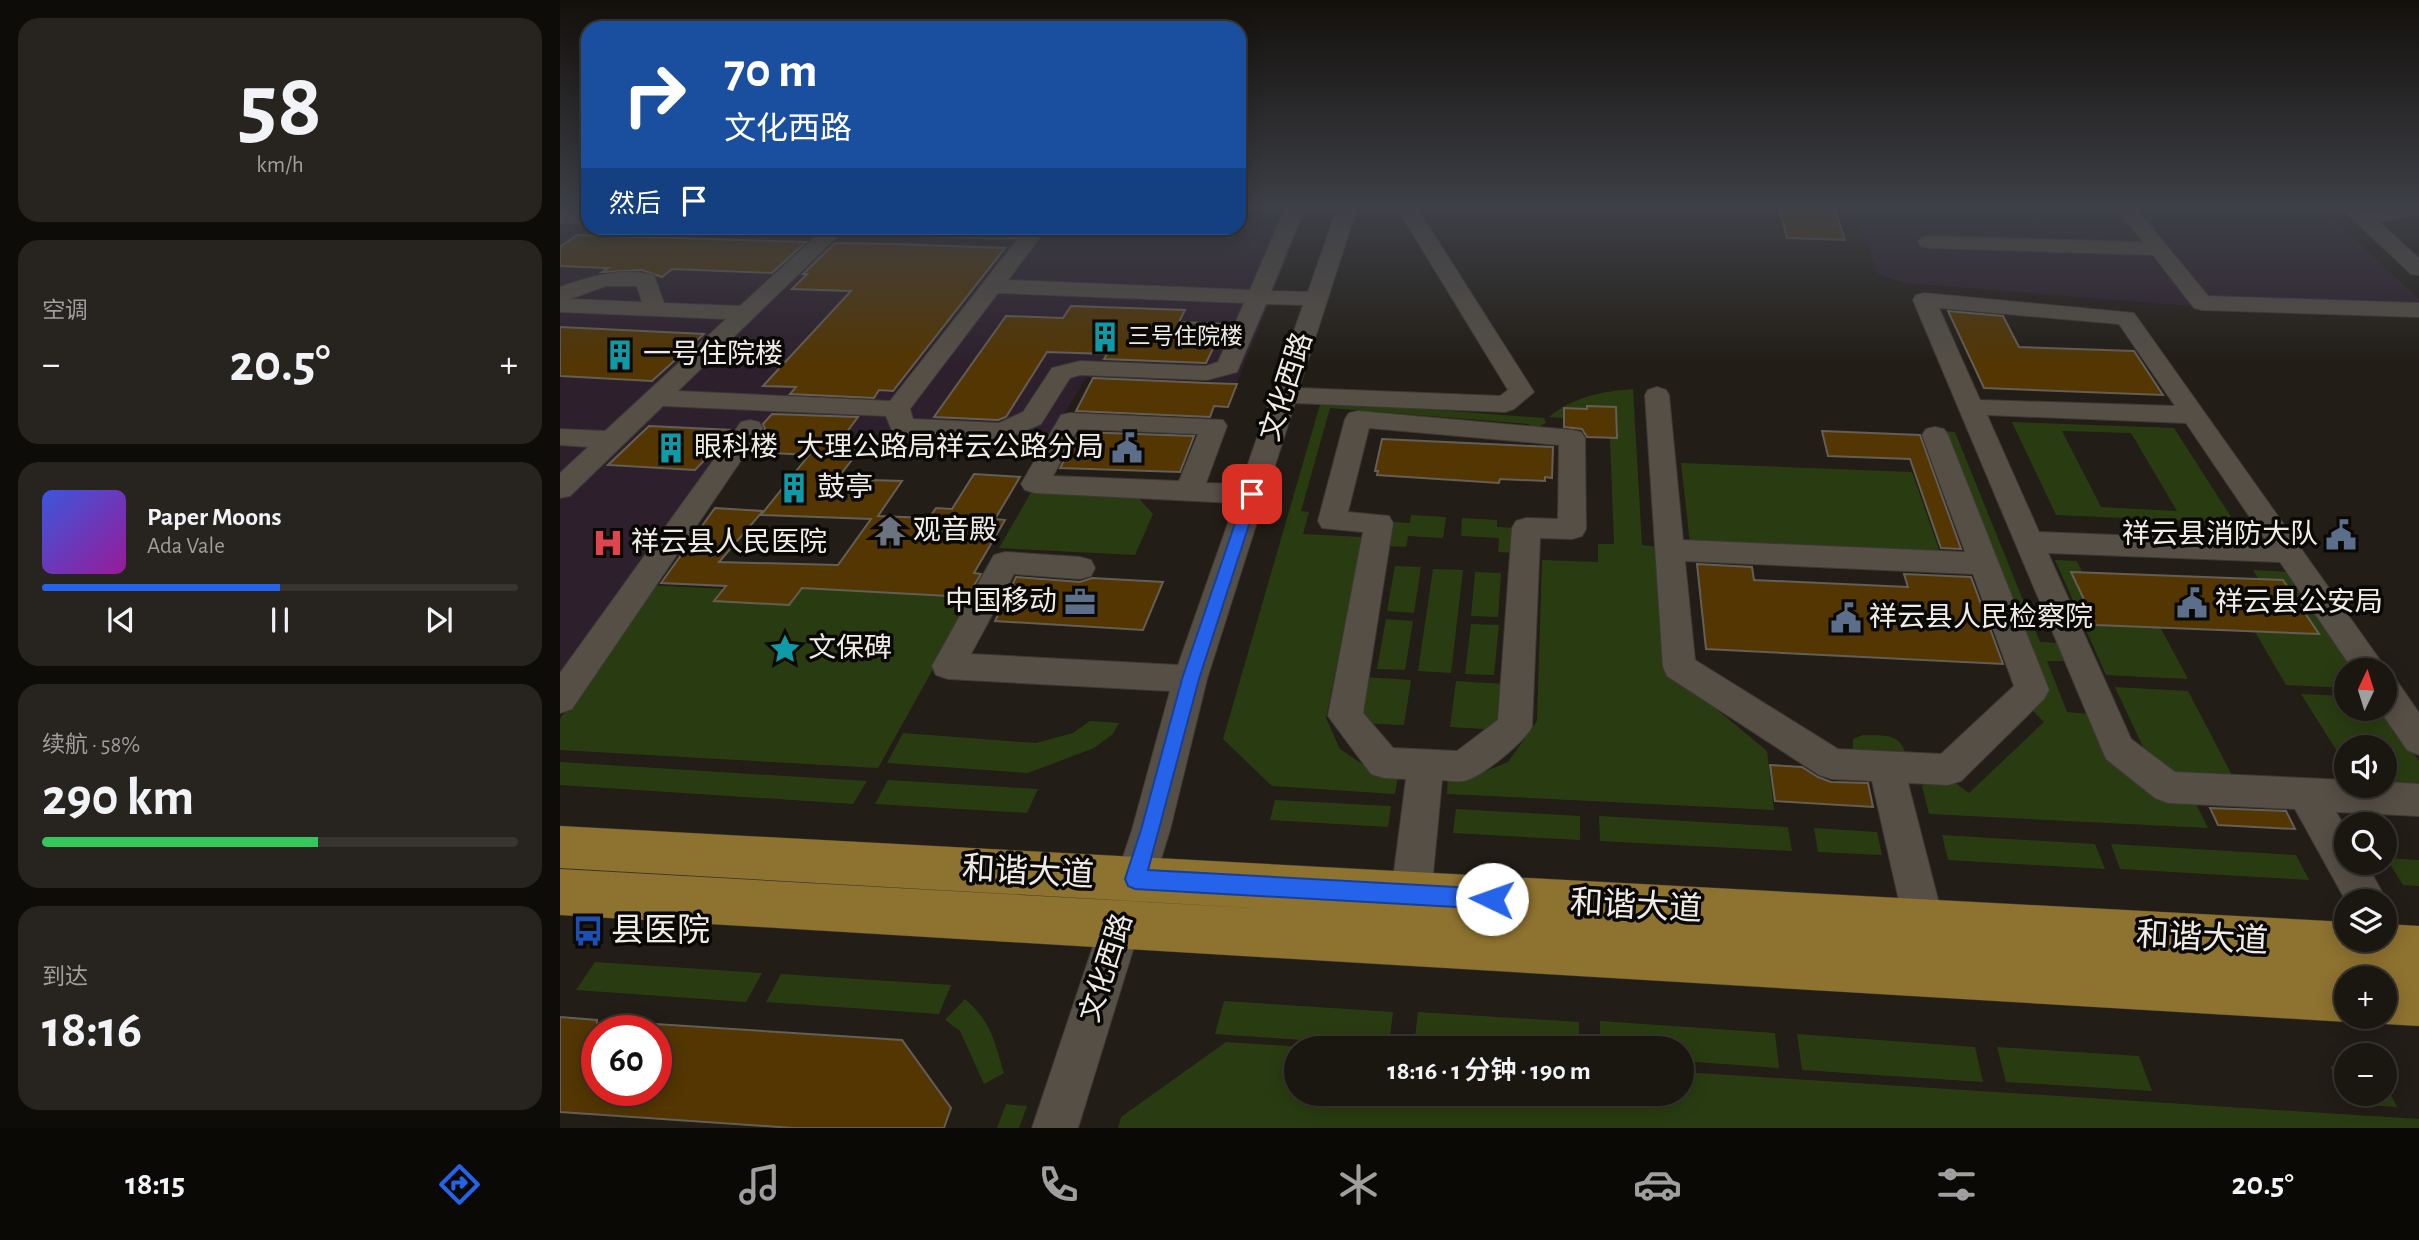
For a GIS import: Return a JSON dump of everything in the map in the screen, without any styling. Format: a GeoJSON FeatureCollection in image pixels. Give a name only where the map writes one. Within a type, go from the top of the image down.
{"type":"FeatureCollection","features":[{"type":"Feature","properties":{"kind":"main road","name":"和谐大道"},"geometry":{"type":"LineString","coordinates":[[560,847],[1924,923],[2396,958],[2419,1000]]}},
{"type":"Feature","properties":{"kind":"main road","name":"和谐大道"},"geometry":{"type":"LineString","coordinates":[[560,892],[2334,995]]}},
{"type":"Feature","properties":{"kind":"street"},"geometry":{"type":"LineString","coordinates":[[560,489],[801,261]]}},
{"type":"Feature","properties":{"kind":"street"},"geometry":{"type":"LineString","coordinates":[[897,409],[1012,261]]}},
{"type":"Feature","properties":{"kind":"street"},"geometry":{"type":"LineString","coordinates":[[897,409],[902,427],[1002,431],[1032,418],[1061,373],[1080,368],[1207,373],[1228,367],[1274,261]]}},
{"type":"Feature","properties":{"kind":"street","name":"文化西路"},"geometry":{"type":"LineString","coordinates":[[1055,1128],[1151,830],[1191,679],[1329,261]]}},
{"type":"Feature","properties":{"kind":"street"},"geometry":{"type":"LineString","coordinates":[[1284,395],[1505,404],[1522,392],[1440,261]]}},
{"type":"Feature","properties":{"kind":"street"},"geometry":{"type":"LineString","coordinates":[[2168,261],[2202,303],[2419,310]]}},
{"type":"Feature","properties":{"kind":"street"},"geometry":{"type":"LineString","coordinates":[[560,295],[604,279],[646,280],[655,309]]}},
{"type":"Feature","properties":{"kind":"street"},"geometry":{"type":"LineString","coordinates":[[992,286],[1316,299]]}},
{"type":"Feature","properties":{"kind":"street"},"geometry":{"type":"LineString","coordinates":[[2363,658],[2126,318],[1924,300],[2118,749],[2168,787],[2419,800]]}},
{"type":"Feature","properties":{"kind":"street"},"geometry":{"type":"LineString","coordinates":[[560,305],[746,313]]}},
{"type":"Feature","properties":{"kind":"street"},"geometry":{"type":"LineString","coordinates":[[656,398],[897,409]]}},
{"type":"Feature","properties":{"kind":"street"},"geometry":{"type":"LineString","coordinates":[[1970,407],[2193,415]]}},
{"type":"Feature","properties":{"kind":"street"},"geometry":{"type":"LineString","coordinates":[[1358,419],[1572,438],[1572,529],[1526,527],[1515,727],[1463,766],[1426,765],[1384,763],[1345,716],[1379,523],[1332,521],[1358,419]]}},
{"type":"Feature","properties":{"kind":"street"},"geometry":{"type":"LineString","coordinates":[[1189,491],[1214,426],[1070,421],[1035,484],[1252,494]]}},
{"type":"Feature","properties":{"kind":"street"},"geometry":{"type":"LineString","coordinates":[[560,699],[750,428]]}},
{"type":"Feature","properties":{"kind":"street"},"geometry":{"type":"LineString","coordinates":[[1935,435],[2032,690],[1948,770],[1832,764],[1679,667],[1669,550],[1984,565]]}},
{"type":"Feature","properties":{"kind":"street"},"geometry":{"type":"LineString","coordinates":[[560,437],[612,440]]}},
{"type":"Feature","properties":{"kind":"street"},"geometry":{"type":"LineString","coordinates":[[2028,542],[2290,552]]}},
{"type":"Feature","properties":{"kind":"street"},"geometry":{"type":"LineString","coordinates":[[1080,568],[1005,563],[948,666],[1191,679]]}},
{"type":"Feature","properties":{"kind":"street"},"geometry":{"type":"LineString","coordinates":[[2398,710],[2419,740]]}},
{"type":"Feature","properties":{"kind":"street"},"geometry":{"type":"LineString","coordinates":[[1411,895],[1426,765]]}},
{"type":"Feature","properties":{"kind":"street"},"geometry":{"type":"LineString","coordinates":[[1886,767],[1924,923]]}},
{"type":"Feature","properties":{"kind":"street"},"geometry":{"type":"LineString","coordinates":[[2307,796],[2360,889]]}},
{"type":"Feature","properties":{"kind":"lane"},"geometry":{"type":"LineString","coordinates":[[1657,395],[1669,550]]}},
{"type":"Feature","properties":{"kind":"shaded area","name":"祥云县人民医院"},"geometry":{"type":"Polygon","coordinates":[[[560,261],[1286,261],[1237,382],[1086,378],[1047,441],[758,430],[560,680],[560,261]]]}},
{"type":"Feature","properties":{"kind":"shaded area"},"geometry":{"type":"Polygon","coordinates":[[[1873,261],[2378,261],[2419,299],[2419,314],[2204,307],[1905,283],[1879,275],[1873,261]]]}},
{"type":"Feature","properties":{"kind":"green space"},"geometry":{"type":"Polygon","coordinates":[[[1633,389],[1642,545],[1660,547],[1679,678],[1767,751],[1774,810],[1447,794],[1448,771],[1484,772],[1508,762],[1537,721],[1542,560],[1598,562],[1598,544],[1614,544],[1610,438],[1617,438],[1587,406],[1587,409],[1564,409],[1564,418],[1549,417],[1568,404],[1589,396],[1633,389]]]}},
{"type":"Feature","properties":{"kind":"green space"},"geometry":{"type":"Polygon","coordinates":[[[1321,401],[1544,418],[1546,423],[1536,428],[1528,424],[1330,408],[1301,511],[1309,512],[1303,534],[1363,537],[1326,718],[1340,749],[1377,774],[1398,775],[1395,794],[1272,786],[1223,739],[1321,401]]]}},
{"type":"Feature","properties":{"kind":"green space"},"geometry":{"type":"Polygon","coordinates":[[[2012,422],[2174,428],[2235,523],[2056,515],[2012,422]],[[2062,431],[2101,507],[2177,511],[2131,433],[2062,431]]]}},
{"type":"Feature","properties":{"kind":"green space"},"geometry":{"type":"Polygon","coordinates":[[[1942,431],[1955,432],[2040,642],[2062,643],[2069,661],[2047,661],[2067,712],[2090,714],[2191,794],[2208,828],[1929,814],[1922,786],[1946,776],[1969,793],[2044,722],[2028,706],[1942,431]]]}},
{"type":"Feature","properties":{"kind":"green space"},"geometry":{"type":"Polygon","coordinates":[[[1681,463],[1912,472],[1941,555],[1690,544],[1681,463]]]}},
{"type":"Feature","properties":{"kind":"green space"},"geometry":{"type":"Polygon","coordinates":[[[1033,489],[1135,494],[1153,514],[1135,555],[999,548],[1033,489]]]}},
{"type":"Feature","properties":{"kind":"green space"},"geometry":{"type":"Polygon","coordinates":[[[1411,515],[1446,517],[1443,538],[1408,536],[1406,547],[1388,546],[1393,522],[1410,523],[1411,515]]]}},
{"type":"Feature","properties":{"kind":"green space"},"geometry":{"type":"Polygon","coordinates":[[[1462,518],[1497,520],[1497,527],[1516,528],[1514,553],[1498,552],[1499,538],[1461,536],[1462,518]]]}},
{"type":"Feature","properties":{"kind":"green space"},"geometry":{"type":"Polygon","coordinates":[[[2055,560],[2077,561],[2082,572],[2071,572],[2160,627],[2188,679],[2106,675],[2055,560]]]}},
{"type":"Feature","properties":{"kind":"green space"},"geometry":{"type":"Polygon","coordinates":[[[1395,566],[1421,567],[1414,613],[1387,611],[1395,566]]]}},
{"type":"Feature","properties":{"kind":"green space"},"geometry":{"type":"Polygon","coordinates":[[[1433,569],[1463,570],[1451,673],[1418,671],[1433,569]]]}},
{"type":"Feature","properties":{"kind":"green space"},"geometry":{"type":"Polygon","coordinates":[[[2253,570],[2289,572],[2349,658],[2334,658],[2334,687],[2286,685],[2255,632],[2318,634],[2259,580],[2253,570]]]}},
{"type":"Feature","properties":{"kind":"green space"},"geometry":{"type":"Polygon","coordinates":[[[1475,572],[1501,573],[1498,617],[1471,616],[1475,572]]]}},
{"type":"Feature","properties":{"kind":"green space"},"geometry":{"type":"Polygon","coordinates":[[[648,585],[724,589],[715,601],[789,605],[803,588],[973,597],[878,768],[560,750],[560,719],[648,585]]]}},
{"type":"Feature","properties":{"kind":"green space"},"geometry":{"type":"Polygon","coordinates":[[[1386,619],[1413,621],[1405,670],[1377,669],[1386,619]]]}},
{"type":"Feature","properties":{"kind":"green space"},"geometry":{"type":"Polygon","coordinates":[[[1471,624],[1499,625],[1494,675],[1465,674],[1471,624]]]}},
{"type":"Feature","properties":{"kind":"green space"},"geometry":{"type":"Polygon","coordinates":[[[1364,677],[1411,680],[1404,725],[1356,723],[1364,677]]]}},
{"type":"Feature","properties":{"kind":"green space"},"geometry":{"type":"Polygon","coordinates":[[[1456,681],[1503,684],[1499,730],[1450,727],[1456,681]]]}},
{"type":"Feature","properties":{"kind":"green space"},"geometry":{"type":"Polygon","coordinates":[[[2115,687],[2188,691],[2233,777],[2165,774],[2150,762],[2115,687]]]}},
{"type":"Feature","properties":{"kind":"green space"},"geometry":{"type":"Polygon","coordinates":[[[2301,694],[2334,695],[2334,721],[2391,721],[2419,761],[2419,784],[2397,783],[2397,735],[2334,735],[2334,746],[2301,694]]]}},
{"type":"Feature","properties":{"kind":"green space"},"geometry":{"type":"Polygon","coordinates":[[[1090,721],[1119,723],[1113,734],[1094,748],[1028,773],[887,763],[903,733],[1036,743],[1073,733],[1090,721]]]}},
{"type":"Feature","properties":{"kind":"green space"},"geometry":{"type":"Polygon","coordinates":[[[1863,735],[1895,739],[1900,742],[1906,755],[1853,751],[1853,739],[1863,735]]]}},
{"type":"Feature","properties":{"kind":"green space"},"geometry":{"type":"Polygon","coordinates":[[[560,762],[867,781],[853,804],[560,785],[560,762]]]}},
{"type":"Feature","properties":{"kind":"green space"},"geometry":{"type":"Polygon","coordinates":[[[888,780],[1038,789],[1027,813],[875,804],[888,780]]]}},
{"type":"Feature","properties":{"kind":"green space"},"geometry":{"type":"Polygon","coordinates":[[[1275,800],[1391,806],[1388,827],[1270,820],[1275,800]]]}},
{"type":"Feature","properties":{"kind":"green space"},"geometry":{"type":"Polygon","coordinates":[[[1456,809],[1580,816],[1580,840],[1453,833],[1456,809]]]}},
{"type":"Feature","properties":{"kind":"green space"},"geometry":{"type":"Polygon","coordinates":[[[1599,816],[1788,827],[1792,851],[1600,841],[1599,816]]]}},
{"type":"Feature","properties":{"kind":"green space"},"geometry":{"type":"Polygon","coordinates":[[[1814,828],[1877,832],[1882,855],[1818,852],[1814,828]]]}},
{"type":"Feature","properties":{"kind":"green space"},"geometry":{"type":"Polygon","coordinates":[[[1942,835],[2095,844],[2105,869],[1948,860],[1942,835]]]}},
{"type":"Feature","properties":{"kind":"green space"},"geometry":{"type":"Polygon","coordinates":[[[2111,844],[2296,855],[2309,880],[2120,869],[2111,844]]]}},
{"type":"Feature","properties":{"kind":"green space"},"geometry":{"type":"Polygon","coordinates":[[[2397,859],[2419,860],[2419,886],[2403,885],[2397,875],[2397,859]]]}},
{"type":"Feature","properties":{"kind":"green space"},"geometry":{"type":"Polygon","coordinates":[[[595,962],[762,973],[746,1002],[576,990],[595,962]]]}},
{"type":"Feature","properties":{"kind":"green space"},"geometry":{"type":"Polygon","coordinates":[[[781,974],[951,985],[939,1014],[766,1002],[781,974]]]}},
{"type":"Feature","properties":{"kind":"green space"},"geometry":{"type":"Polygon","coordinates":[[[965,999],[987,1024],[1004,1073],[984,1084],[960,1031],[945,1020],[965,999]]]}},
{"type":"Feature","properties":{"kind":"green space"},"geometry":{"type":"Polygon","coordinates":[[[1224,1001],[1393,1012],[1390,1036],[1284,1036],[1284,1039],[1215,1034],[1224,1001]]]}},
{"type":"Feature","properties":{"kind":"green space"},"geometry":{"type":"Polygon","coordinates":[[[1418,1012],[1579,1022],[1579,1036],[1415,1036],[1418,1012]]]}},
{"type":"Feature","properties":{"kind":"green space"},"geometry":{"type":"Polygon","coordinates":[[[1600,1021],[1775,1033],[1779,1068],[1694,1062],[1694,1036],[1600,1036],[1600,1021]]]}},
{"type":"Feature","properties":{"kind":"green space"},"geometry":{"type":"Polygon","coordinates":[[[1797,1034],[1975,1047],[1983,1082],[1802,1070],[1797,1034]]]}},
{"type":"Feature","properties":{"kind":"green space"},"geometry":{"type":"Polygon","coordinates":[[[1226,1042],[1284,1046],[1284,1106],[1694,1106],[1694,1073],[2419,1119],[2419,1128],[1118,1128],[1121,1117],[1226,1042]]]}},
{"type":"Feature","properties":{"kind":"green space"},"geometry":{"type":"Polygon","coordinates":[[[1997,1047],[2139,1056],[2152,1091],[2006,1082],[1997,1047]]]}},
{"type":"Feature","properties":{"kind":"green space"},"geometry":{"type":"Polygon","coordinates":[[[1006,1104],[1027,1106],[1019,1128],[997,1128],[1006,1104]]]}},
{"type":"Feature","properties":{"kind":"building"},"geometry":{"type":"Polygon","coordinates":[[[560,261],[786,261],[772,273],[672,269],[662,277],[642,270],[602,272],[608,268],[560,266],[560,261]]]}},
{"type":"Feature","properties":{"kind":"building"},"geometry":{"type":"Polygon","coordinates":[[[817,261],[995,261],[893,391],[879,390],[874,398],[790,394],[796,387],[763,386],[851,291],[792,289],[807,274],[803,274],[817,261]]]}},
{"type":"Feature","properties":{"kind":"building","name":"三号住院楼"},"geometry":{"type":"Polygon","coordinates":[[[1071,306],[1185,310],[1179,322],[1225,324],[1206,363],[1104,359],[1107,354],[1047,352],[1006,417],[998,420],[934,417],[1006,316],[1063,318],[1071,306]]]}},
{"type":"Feature","properties":{"kind":"building"},"geometry":{"type":"Polygon","coordinates":[[[1948,311],[2003,316],[2019,347],[2134,351],[2163,395],[1984,388],[1948,311]]]}},
{"type":"Feature","properties":{"kind":"building","name":"一号住院楼"},"geometry":{"type":"Polygon","coordinates":[[[560,327],[704,334],[652,381],[560,376],[560,327]]]}},
{"type":"Feature","properties":{"kind":"building"},"geometry":{"type":"Polygon","coordinates":[[[1093,378],[1237,384],[1228,407],[1214,406],[1210,417],[1076,411],[1093,378]]]}},
{"type":"Feature","properties":{"kind":"building"},"geometry":{"type":"Polygon","coordinates":[[[1587,406],[1616,407],[1617,438],[1587,437],[1582,429],[1564,427],[1564,408],[1587,409],[1587,406]]]}},
{"type":"Feature","properties":{"kind":"building"},"geometry":{"type":"Polygon","coordinates":[[[772,414],[858,417],[841,440],[866,442],[837,479],[902,481],[878,516],[929,518],[936,508],[952,509],[974,474],[1020,477],[995,519],[1005,520],[974,573],[981,574],[967,597],[802,588],[789,605],[714,601],[726,586],[661,583],[715,508],[763,511],[719,562],[838,565],[871,519],[761,515],[809,455],[750,452],[765,429],[763,424],[772,414]]]}},
{"type":"Feature","properties":{"kind":"building","name":"眼科楼"},"geometry":{"type":"Polygon","coordinates":[[[649,426],[732,430],[717,451],[714,450],[695,470],[608,465],[649,426]]]}},
{"type":"Feature","properties":{"kind":"building"},"geometry":{"type":"Polygon","coordinates":[[[1822,431],[1920,435],[1961,549],[1941,548],[1910,459],[1828,456],[1822,431]]]}},
{"type":"Feature","properties":{"kind":"building","name":"大理公路局祥云公路分局"},"geometry":{"type":"Polygon","coordinates":[[[1080,432],[1194,436],[1180,472],[1060,468],[1080,432]]]}},
{"type":"Feature","properties":{"kind":"building"},"geometry":{"type":"Polygon","coordinates":[[[1382,439],[1553,447],[1552,478],[1545,477],[1545,481],[1500,479],[1499,483],[1377,475],[1378,471],[1375,471],[1382,439]]]}},
{"type":"Feature","properties":{"kind":"building","name":"祥云县人民检察院"},"geometry":{"type":"Polygon","coordinates":[[[1697,564],[1752,567],[1754,580],[1908,587],[1904,574],[1971,577],[2003,664],[1706,649],[1697,564]]]}},
{"type":"Feature","properties":{"kind":"building","name":"祥云县公安局"},"geometry":{"type":"Polygon","coordinates":[[[2071,572],[2283,580],[2319,634],[2096,625],[2071,572]]]}},
{"type":"Feature","properties":{"kind":"building","name":"中国移动"},"geometry":{"type":"Polygon","coordinates":[[[1016,577],[1080,582],[1092,578],[1163,582],[1143,630],[995,621],[1016,577]]]}},
{"type":"Feature","properties":{"kind":"building"},"geometry":{"type":"Polygon","coordinates":[[[1770,765],[1802,767],[1831,782],[1868,783],[1873,807],[1775,801],[1770,765]]]}},
{"type":"Feature","properties":{"kind":"building"},"geometry":{"type":"Polygon","coordinates":[[[2210,808],[2286,811],[2295,829],[2218,825],[2210,808]]]}},
{"type":"Feature","properties":{"kind":"building"},"geometry":{"type":"Polygon","coordinates":[[[560,1017],[581,1019],[581,1106],[672,1106],[672,1025],[902,1040],[951,1108],[944,1128],[793,1128],[560,1112],[560,1017]]]}},
{"type":"Feature","properties":{"kind":"place","name":"三号住院楼"},"geometry":{"type":"Point","coordinates":[1105,337]}},
{"type":"Feature","properties":{"kind":"place","name":"一号住院楼"},"geometry":{"type":"Point","coordinates":[620,355]}},
{"type":"Feature","properties":{"kind":"place","name":"眼科楼"},"geometry":{"type":"Point","coordinates":[671,448]}},
{"type":"Feature","properties":{"kind":"place","name":"大理公路局祥云公路分局"},"geometry":{"type":"Point","coordinates":[1127,448]}},
{"type":"Feature","properties":{"kind":"place","name":"鼓亭"},"geometry":{"type":"Point","coordinates":[794,488]}},
{"type":"Feature","properties":{"kind":"place","name":"观音殿"},"geometry":{"type":"Point","coordinates":[890,531]}},
{"type":"Feature","properties":{"kind":"place","name":"祥云县消防大队"},"geometry":{"type":"Point","coordinates":[2341,535]}},
{"type":"Feature","properties":{"kind":"place","name":"祥云县人民医院"},"geometry":{"type":"Point","coordinates":[608,543]}},
{"type":"Feature","properties":{"kind":"place","name":"中国移动"},"geometry":{"type":"Point","coordinates":[1080,602]}},
{"type":"Feature","properties":{"kind":"place","name":"祥云县公安局"},"geometry":{"type":"Point","coordinates":[2192,603]}},
{"type":"Feature","properties":{"kind":"place","name":"祥云县人民检察院"},"geometry":{"type":"Point","coordinates":[1846,618]}},
{"type":"Feature","properties":{"kind":"place","name":"文保碑"},"geometry":{"type":"Point","coordinates":[785,649]}},
{"type":"Feature","properties":{"kind":"place","name":"县医院"},"geometry":{"type":"Point","coordinates":[588,931]}},
{"type":"Feature","properties":{"kind":"route"},"geometry":{"type":"LineString","coordinates":[[1252,494],[1191,679],[1151,830],[1135,879],[1492,899]]}}]}
